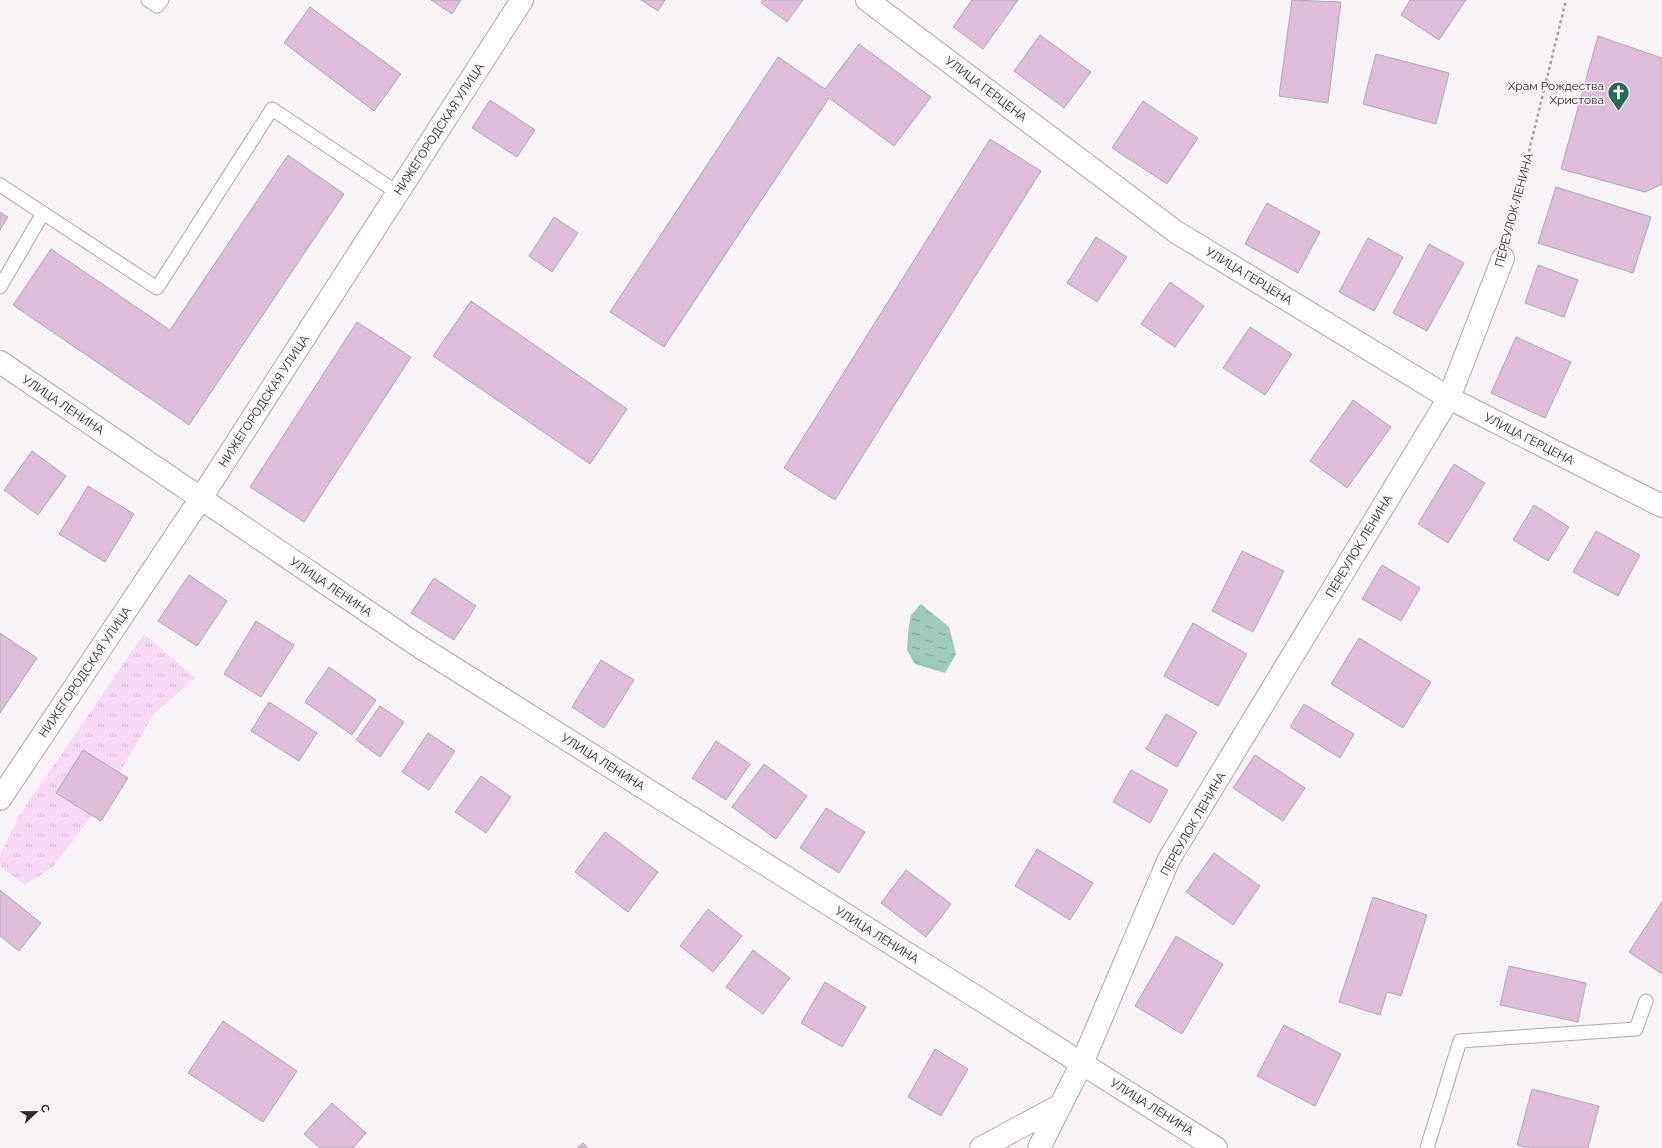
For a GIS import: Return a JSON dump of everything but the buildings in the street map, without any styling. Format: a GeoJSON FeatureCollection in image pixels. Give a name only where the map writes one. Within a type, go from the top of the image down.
{"type":"FeatureCollection","features":[{"type":"Feature","properties":{"kind":"street","name":"НИЖЕГОРОДСКАЯ УЛИЦА"},"geometry":{"type":"LineString","coordinates":[[0,799],[201,498],[522,0]]}},
{"type":"Feature","properties":{"kind":"street","name":"УЛИЦА ГЕРЦЕНА"},"geometry":{"type":"LineString","coordinates":[[867,0],[1176,232],[1449,398],[1662,506]]}},
{"type":"Feature","properties":{"kind":"street","name":"ПЕРЕУЛОК ЛЕНИНА"},"geometry":{"type":"LineString","coordinates":[[1039,1148],[1082,1063],[1169,859],[1449,398],[1503,258]]}},
{"type":"Feature","properties":{"kind":"street","name":"УЛИЦА ЛЕНИНА"},"geometry":{"type":"LineString","coordinates":[[0,362],[414,643],[1216,1148]]}},
{"type":"Feature","properties":{"kind":"street"},"geometry":{"type":"LineString","coordinates":[[981,1148],[1061,1105]]}},
{"type":"Feature","properties":{"kind":"lane"},"geometry":{"type":"LineString","coordinates":[[148,0],[157,6],[162,0]]}},
{"type":"Feature","properties":{"kind":"lane"},"geometry":{"type":"LineString","coordinates":[[0,185],[157,288],[272,109],[398,193]]}},
{"type":"Feature","properties":{"kind":"lane"},"geometry":{"type":"LineString","coordinates":[[0,287],[43,213]]}},
{"type":"Feature","properties":{"kind":"lane"},"geometry":{"type":"LineString","coordinates":[[1427,1148],[1460,1041],[1636,1029],[1646,1001]]}},
{"type":"Feature","properties":{"kind":"path","name":"ПЕРЕУЛОК ЛЕНИНА"},"geometry":{"type":"LineString","coordinates":[[1503,258],[1566,0]]}},
{"type":"Feature","properties":{"kind":"green space"},"geometry":{"type":"Polygon","coordinates":[[[144,634],[195,678],[154,714],[102,802],[53,867],[25,885],[0,866],[0,856],[19,816],[144,634]]]}},
{"type":"Feature","properties":{"kind":"water"},"geometry":{"type":"Polygon","coordinates":[[[921,604],[949,627],[956,654],[945,673],[915,664],[907,650],[911,615],[921,604]]]}},
{"type":"Feature","properties":{"kind":"place","name":"Храм Рождества Христова"},"geometry":{"type":"Point","coordinates":[1619,112]}}]}
